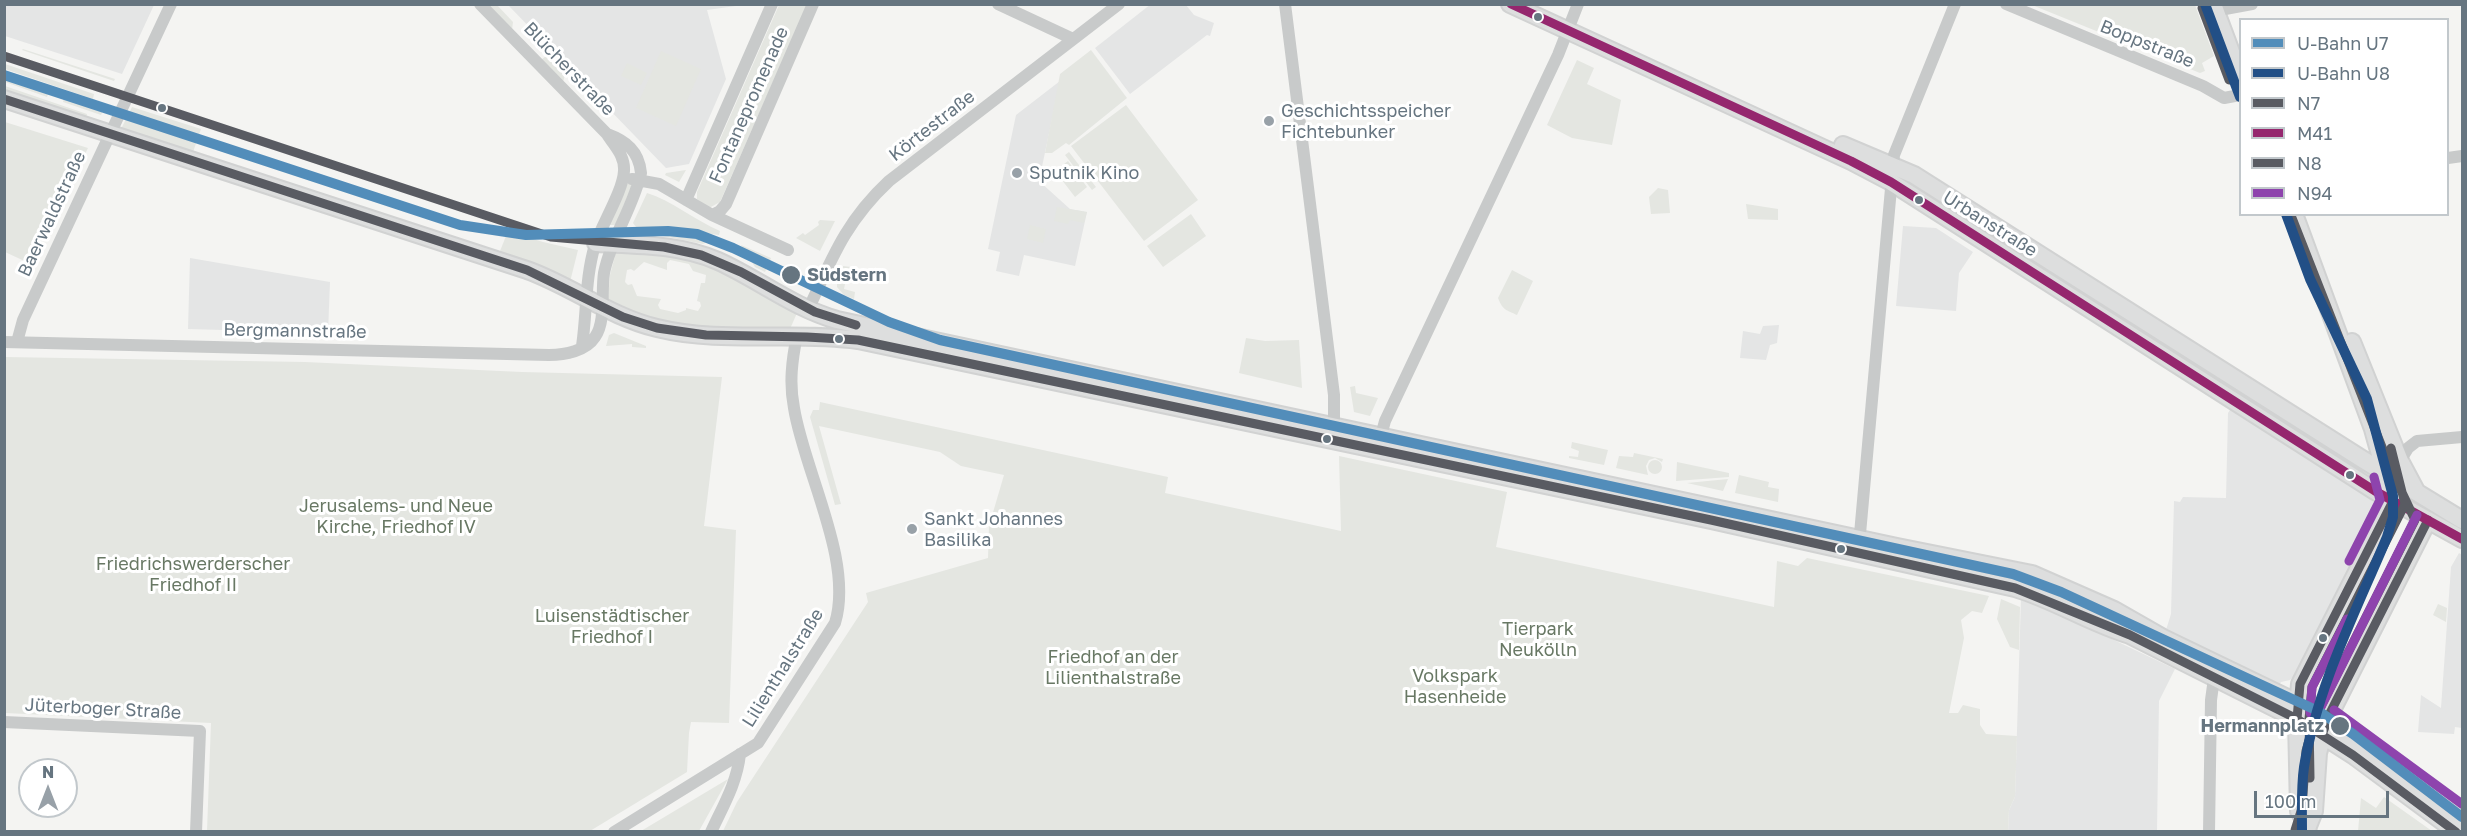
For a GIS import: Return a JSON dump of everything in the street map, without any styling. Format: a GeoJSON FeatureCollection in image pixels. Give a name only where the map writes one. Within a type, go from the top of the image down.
{"type":"FeatureCollection","features":[{"type":"Feature","properties":{"kind":"main road","name":"Urbanstraße"},"geometry":{"type":"LineString","coordinates":[[1510,4],[1570,26],[1892,174],[1921,201],[2392,501]]}},
{"type":"Feature","properties":{"kind":"main road","name":"Urbanstraße"},"geometry":{"type":"LineString","coordinates":[[1537,4],[1570,26]]}},
{"type":"Feature","properties":{"kind":"main road"},"geometry":{"type":"LineString","coordinates":[[2221,6],[2239,45]]}},
{"type":"Feature","properties":{"kind":"main road"},"geometry":{"type":"LineString","coordinates":[[2221,6],[2239,69]]}},
{"type":"Feature","properties":{"kind":"main road"},"geometry":{"type":"LineString","coordinates":[[4,99],[527,270],[549,278],[643,325],[688,335],[797,335],[835,329],[1334,427],[1379,444]]}},
{"type":"Feature","properties":{"kind":"main road","name":"Urbanstraße"},"geometry":{"type":"LineString","coordinates":[[1892,174],[1907,171],[2386,474]]}},
{"type":"Feature","properties":{"kind":"main road"},"geometry":{"type":"LineString","coordinates":[[1921,201],[1930,186]]}},
{"type":"Feature","properties":{"kind":"main road"},"geometry":{"type":"LineString","coordinates":[[2295,216],[2379,426],[2400,461],[2428,520],[2325,727],[2317,760],[2314,811],[2307,829]]}},
{"type":"Feature","properties":{"kind":"main road"},"geometry":{"type":"LineString","coordinates":[[2304,216],[2379,426],[2392,501],[2300,684],[2297,710],[2299,812],[2307,829]]}},
{"type":"Feature","properties":{"kind":"main road"},"geometry":{"type":"LineString","coordinates":[[604,243],[661,246],[704,255],[808,310],[835,329],[969,362],[1379,444],[1859,547],[2014,570],[2042,577],[2074,591],[2215,670],[2297,710],[2463,819]]}},
{"type":"Feature","properties":{"kind":"main road"},"geometry":{"type":"LineString","coordinates":[[2084,304],[2093,289]]}},
{"type":"Feature","properties":{"kind":"main road"},"geometry":{"type":"LineString","coordinates":[[797,335],[808,310]]}},
{"type":"Feature","properties":{"kind":"main road"},"geometry":{"type":"LineString","coordinates":[[2336,466],[2347,450]]}},
{"type":"Feature","properties":{"kind":"main road"},"geometry":{"type":"LineString","coordinates":[[2386,474],[2463,520]]}},
{"type":"Feature","properties":{"kind":"main road"},"geometry":{"type":"LineString","coordinates":[[2392,501],[2417,494]]}},
{"type":"Feature","properties":{"kind":"main road"},"geometry":{"type":"LineString","coordinates":[[2392,501],[2463,539]]}},
{"type":"Feature","properties":{"kind":"main road"},"geometry":{"type":"LineString","coordinates":[[1896,554],[2015,588],[2215,670]]}},
{"type":"Feature","properties":{"kind":"main road"},"geometry":{"type":"LineString","coordinates":[[2056,604],[2061,596],[2074,591]]}},
{"type":"Feature","properties":{"kind":"main road"},"geometry":{"type":"LineString","coordinates":[[2325,727],[2353,755],[2457,831]]}},
{"type":"Feature","properties":{"kind":"street","name":"Baerwaldstraße"},"geometry":{"type":"LineString","coordinates":[[11,342],[171,4]]}},
{"type":"Feature","properties":{"kind":"street","name":"Blücherstraße"},"geometry":{"type":"LineString","coordinates":[[480,4],[607,134],[622,157],[623,178]]}},
{"type":"Feature","properties":{"kind":"street","name":"Fontanepromenade"},"geometry":{"type":"LineString","coordinates":[[686,200],[772,4]]}},
{"type":"Feature","properties":{"kind":"street","name":"Fontanepromenade"},"geometry":{"type":"LineString","coordinates":[[712,215],[726,204],[813,4]]}},
{"type":"Feature","properties":{"kind":"street"},"geometry":{"type":"LineString","coordinates":[[998,4],[1073,39]]}},
{"type":"Feature","properties":{"kind":"street","name":"Körtestraße"},"geometry":{"type":"LineString","coordinates":[[808,310],[845,232],[868,201],[889,181],[1119,4]]}},
{"type":"Feature","properties":{"kind":"street"},"geometry":{"type":"LineString","coordinates":[[1285,4],[1334,395],[1334,427]]}},
{"type":"Feature","properties":{"kind":"street"},"geometry":{"type":"LineString","coordinates":[[1379,444],[1385,421],[1570,26],[1578,4]]}},
{"type":"Feature","properties":{"kind":"street"},"geometry":{"type":"LineString","coordinates":[[1859,547],[1895,148],[1955,4]]}},
{"type":"Feature","properties":{"kind":"street","name":"Boppstraße"},"geometry":{"type":"LineString","coordinates":[[2006,4],[2203,86],[2224,98],[2239,95]]}},
{"type":"Feature","properties":{"kind":"street"},"geometry":{"type":"LineString","coordinates":[[2221,6],[2252,4]]}},
{"type":"Feature","properties":{"kind":"street","name":"Blücherstraße"},"geometry":{"type":"LineString","coordinates":[[607,134],[621,139],[634,152],[640,165],[640,179]]}},
{"type":"Feature","properties":{"kind":"street"},"geometry":{"type":"LineString","coordinates":[[582,346],[586,297],[623,178],[640,179],[658,184],[712,215],[788,250]]}},
{"type":"Feature","properties":{"kind":"street"},"geometry":{"type":"LineString","coordinates":[[582,346],[592,341],[599,329],[604,243],[640,179]]}},
{"type":"Feature","properties":{"kind":"street","name":"Lilienthalstraße"},"geometry":{"type":"LineString","coordinates":[[614,831],[758,743],[828,636],[839,609],[834,553],[794,407],[792,366],[797,335]]}},
{"type":"Feature","properties":{"kind":"street","name":"Bergmannstraße"},"geometry":{"type":"LineString","coordinates":[[11,342],[549,355],[569,353],[582,346]]}},
{"type":"Feature","properties":{"kind":"street"},"geometry":{"type":"LineString","coordinates":[[2400,461],[2408,448],[2417,441],[2463,437]]}},
{"type":"Feature","properties":{"kind":"street"},"geometry":{"type":"LineString","coordinates":[[2209,831],[2211,700],[2215,670]]}},
{"type":"Feature","properties":{"kind":"street","name":"Jüterboger Straße"},"geometry":{"type":"LineString","coordinates":[[4,722],[200,731],[196,831]]}},
{"type":"Feature","properties":{"kind":"street"},"geometry":{"type":"LineString","coordinates":[[711,831],[734,785],[741,754]]}},
{"type":"Feature","properties":{"kind":"shaded area"},"geometry":{"type":"Polygon","coordinates":[[[5,4],[154,5],[122,74],[5,36],[5,4]]]}},
{"type":"Feature","properties":{"kind":"shaded area"},"geometry":{"type":"Polygon","coordinates":[[[1151,4],[1186,5],[1194,15],[1214,23],[1210,36],[1207,35],[1130,94],[1095,48],[1151,4]]]}},
{"type":"Feature","properties":{"kind":"shaded area"},"geometry":{"type":"Polygon","coordinates":[[[508,5],[743,5],[707,10],[726,79],[689,164],[666,168],[508,5]]]}},
{"type":"Feature","properties":{"kind":"shaded area"},"geometry":{"type":"Polygon","coordinates":[[[1060,81],[1039,181],[1070,209],[1087,212],[1075,266],[1024,255],[1019,276],[996,271],[1000,252],[988,249],[1016,115],[1060,81]]]}},
{"type":"Feature","properties":{"kind":"shaded area"},"geometry":{"type":"Polygon","coordinates":[[[1903,226],[1936,228],[1973,252],[1959,273],[1956,311],[1896,306],[1903,226]]]}},
{"type":"Feature","properties":{"kind":"shaded area"},"geometry":{"type":"Polygon","coordinates":[[[190,258],[330,282],[328,333],[188,329],[190,258]]]}},
{"type":"Feature","properties":{"kind":"shaded area"},"geometry":{"type":"Polygon","coordinates":[[[1779,325],[1777,343],[1770,345],[1766,360],[1740,358],[1743,331],[1760,334],[1763,326],[1779,325]]]}},
{"type":"Feature","properties":{"kind":"shaded area"},"geometry":{"type":"Polygon","coordinates":[[[2232,407],[2378,504],[2375,515],[2378,516],[2297,677],[2294,676],[2279,685],[2166,630],[2171,614],[2174,501],[2180,502],[2183,497],[2226,498],[2228,413],[2232,407]]]}},
{"type":"Feature","properties":{"kind":"shaded area"},"geometry":{"type":"Polygon","coordinates":[[[2459,553],[2462,555],[2462,728],[2455,727],[2454,734],[2418,732],[2421,695],[2441,708],[2451,567],[2459,553]]]}},
{"type":"Feature","properties":{"kind":"shaded area"},"geometry":{"type":"Polygon","coordinates":[[[2021,598],[2175,669],[2159,701],[2157,831],[2008,832],[2009,810],[2015,797],[2021,598]]]}},
{"type":"Feature","properties":{"kind":"green space"},"geometry":{"type":"Polygon","coordinates":[[[487,5],[497,5],[513,22],[512,30],[487,5]]]}},
{"type":"Feature","properties":{"kind":"green space"},"geometry":{"type":"Polygon","coordinates":[[[779,5],[807,5],[720,202],[709,208],[697,199],[697,192],[779,5]]]}},
{"type":"Feature","properties":{"kind":"green space"},"geometry":{"type":"Polygon","coordinates":[[[2032,5],[2195,5],[2214,56],[2202,63],[2205,71],[2200,73],[2032,5]]]}},
{"type":"Feature","properties":{"kind":"green space"},"geometry":{"type":"Polygon","coordinates":[[[23,49],[115,79],[114,81],[23,49]]]}},
{"type":"Feature","properties":{"kind":"green space"},"geometry":{"type":"Polygon","coordinates":[[[1091,50],[1127,98],[1069,145],[1066,143],[1052,153],[1045,153],[1060,74],[1091,50]]]}},
{"type":"Feature","properties":{"kind":"green space"},"geometry":{"type":"Polygon","coordinates":[[[661,51],[701,69],[676,126],[636,108],[661,51]]]}},
{"type":"Feature","properties":{"kind":"green space"},"geometry":{"type":"Polygon","coordinates":[[[546,56],[565,75],[563,82],[541,60],[546,56]]]}},
{"type":"Feature","properties":{"kind":"green space"},"geometry":{"type":"Polygon","coordinates":[[[1577,60],[1594,68],[1587,84],[1621,100],[1612,145],[1572,138],[1547,125],[1577,60]]]}},
{"type":"Feature","properties":{"kind":"green space"},"geometry":{"type":"Polygon","coordinates":[[[627,63],[647,73],[641,85],[621,76],[627,63]]]}},
{"type":"Feature","properties":{"kind":"green space"},"geometry":{"type":"Polygon","coordinates":[[[5,64],[94,94],[93,99],[5,69],[5,64]]]}},
{"type":"Feature","properties":{"kind":"green space"},"geometry":{"type":"Polygon","coordinates":[[[13,75],[50,88],[47,97],[5,82],[5,78],[11,80],[13,75]]]}},
{"type":"Feature","properties":{"kind":"green space"},"geometry":{"type":"Polygon","coordinates":[[[5,86],[87,114],[86,118],[5,92],[5,86]]]}},
{"type":"Feature","properties":{"kind":"green space"},"geometry":{"type":"Polygon","coordinates":[[[65,93],[105,106],[101,115],[63,102],[65,93]]]}},
{"type":"Feature","properties":{"kind":"green space"},"geometry":{"type":"Polygon","coordinates":[[[1126,105],[1198,200],[1144,241],[1071,146],[1126,105]]]}},
{"type":"Feature","properties":{"kind":"green space"},"geometry":{"type":"Polygon","coordinates":[[[132,107],[201,129],[192,155],[121,129],[132,107]]]}},
{"type":"Feature","properties":{"kind":"green space"},"geometry":{"type":"Polygon","coordinates":[[[5,122],[88,148],[31,264],[5,252],[5,122]]]}},
{"type":"Feature","properties":{"kind":"green space"},"geometry":{"type":"Polygon","coordinates":[[[1069,152],[1096,187],[1092,190],[1065,155],[1069,152]]]}},
{"type":"Feature","properties":{"kind":"green space"},"geometry":{"type":"Polygon","coordinates":[[[1068,161],[1087,187],[1075,197],[1055,171],[1068,161]]]}},
{"type":"Feature","properties":{"kind":"green space"},"geometry":{"type":"Polygon","coordinates":[[[686,170],[679,182],[665,175],[666,173],[686,170]]]}},
{"type":"Feature","properties":{"kind":"green space"},"geometry":{"type":"Polygon","coordinates":[[[627,184],[632,185],[616,225],[608,225],[627,184]]]}},
{"type":"Feature","properties":{"kind":"green space"},"geometry":{"type":"Polygon","coordinates":[[[1658,188],[1668,190],[1670,213],[1651,214],[1649,197],[1658,188]]]}},
{"type":"Feature","properties":{"kind":"green space"},"geometry":{"type":"Polygon","coordinates":[[[647,193],[665,200],[720,231],[719,235],[661,227],[636,227],[633,223],[647,193]]]}},
{"type":"Feature","properties":{"kind":"green space"},"geometry":{"type":"Polygon","coordinates":[[[1932,195],[2077,286],[2073,292],[1929,200],[1932,195]]]}},
{"type":"Feature","properties":{"kind":"green space"},"geometry":{"type":"Polygon","coordinates":[[[1746,204],[1778,209],[1778,220],[1748,219],[1746,204]]]}},
{"type":"Feature","properties":{"kind":"green space"},"geometry":{"type":"Polygon","coordinates":[[[1057,207],[1087,212],[1084,223],[1070,220],[1068,224],[1054,221],[1057,207]]]}},
{"type":"Feature","properties":{"kind":"green space"},"geometry":{"type":"Polygon","coordinates":[[[1191,214],[1206,236],[1163,267],[1147,246],[1191,214]]]}},
{"type":"Feature","properties":{"kind":"green space"},"geometry":{"type":"Polygon","coordinates":[[[820,220],[835,221],[820,251],[796,238],[803,233],[805,235],[819,225],[820,220]]]}},
{"type":"Feature","properties":{"kind":"green space"},"geometry":{"type":"Polygon","coordinates":[[[1030,225],[1046,229],[1043,243],[1027,239],[1030,225]]]}},
{"type":"Feature","properties":{"kind":"green space"},"geometry":{"type":"Polygon","coordinates":[[[508,231],[578,250],[570,282],[498,256],[508,231]]]}},
{"type":"Feature","properties":{"kind":"green space"},"geometry":{"type":"Polygon","coordinates":[[[642,233],[712,240],[703,244],[663,236],[641,235],[642,233]]]}},
{"type":"Feature","properties":{"kind":"green space"},"geometry":{"type":"Polygon","coordinates":[[[741,245],[771,258],[765,272],[755,267],[741,245]]]}},
{"type":"Feature","properties":{"kind":"green space"},"geometry":{"type":"Polygon","coordinates":[[[616,252],[665,253],[688,259],[733,278],[797,313],[790,329],[705,329],[659,323],[608,302],[610,275],[616,252]],[[670,260],[667,263],[667,270],[644,262],[634,271],[627,270],[625,282],[628,285],[632,284],[637,296],[661,299],[658,305],[660,309],[678,313],[686,308],[698,311],[701,306],[697,301],[701,283],[705,283],[706,275],[693,271],[689,264],[670,260]]]}},
{"type":"Feature","properties":{"kind":"green space"},"geometry":{"type":"Polygon","coordinates":[[[843,266],[851,267],[844,289],[855,292],[854,299],[844,295],[837,287],[837,277],[843,266]]]}},
{"type":"Feature","properties":{"kind":"green space"},"geometry":{"type":"Polygon","coordinates":[[[1512,270],[1533,281],[1517,315],[1504,308],[1498,298],[1512,270]]]}},
{"type":"Feature","properties":{"kind":"green space"},"geometry":{"type":"Polygon","coordinates":[[[2095,299],[2235,386],[2231,392],[2093,303],[2095,299]]]}},
{"type":"Feature","properties":{"kind":"green space"},"geometry":{"type":"Polygon","coordinates":[[[614,333],[646,346],[646,348],[632,347],[632,344],[606,346],[609,335],[614,333]]]}},
{"type":"Feature","properties":{"kind":"green space"},"geometry":{"type":"Polygon","coordinates":[[[1246,338],[1265,341],[1299,340],[1302,388],[1239,373],[1246,338]]]}},
{"type":"Feature","properties":{"kind":"green space"},"geometry":{"type":"Polygon","coordinates":[[[5,357],[305,362],[522,372],[722,377],[704,526],[736,530],[729,723],[691,722],[687,772],[590,831],[207,831],[211,723],[5,713],[5,357]]]}},
{"type":"Feature","properties":{"kind":"green space"},"geometry":{"type":"Polygon","coordinates":[[[1355,386],[1356,393],[1378,398],[1370,416],[1354,412],[1350,387],[1355,386]]]}},
{"type":"Feature","properties":{"kind":"green space"},"geometry":{"type":"Polygon","coordinates":[[[2250,396],[2337,452],[2334,456],[2247,401],[2250,396]]]}},
{"type":"Feature","properties":{"kind":"green space"},"geometry":{"type":"Polygon","coordinates":[[[820,402],[1168,477],[1165,493],[1341,531],[1339,456],[1507,492],[1496,547],[1774,607],[1777,561],[1798,566],[1807,558],[1989,596],[1982,613],[1972,611],[1961,620],[1964,638],[1949,713],[1958,713],[1963,705],[1980,709],[1980,725],[1986,734],[2017,736],[2015,797],[2009,810],[2008,831],[723,831],[737,802],[868,602],[866,593],[988,558],[989,526],[1004,475],[961,466],[940,452],[819,426],[841,504],[835,505],[810,417],[813,410],[819,410],[820,402]]]}},
{"type":"Feature","properties":{"kind":"green space"},"geometry":{"type":"Polygon","coordinates":[[[1572,442],[1608,450],[1604,465],[1569,458],[1569,456],[1578,457],[1579,451],[1571,448],[1572,442]]]}},
{"type":"Feature","properties":{"kind":"green space"},"geometry":{"type":"Polygon","coordinates":[[[1634,453],[1663,459],[1662,462],[1655,458],[1649,460],[1646,466],[1648,475],[1616,468],[1619,456],[1633,457],[1634,453]]]}},
{"type":"Feature","properties":{"kind":"green space"},"geometry":{"type":"Polygon","coordinates":[[[1655,460],[1660,462],[1662,467],[1660,472],[1655,474],[1650,472],[1648,467],[1650,462],[1655,460]]]}},
{"type":"Feature","properties":{"kind":"green space"},"geometry":{"type":"Polygon","coordinates":[[[1677,462],[1729,473],[1729,477],[1676,481],[1677,462]]]}},
{"type":"Feature","properties":{"kind":"green space"},"geometry":{"type":"Polygon","coordinates":[[[1739,475],[1769,482],[1768,487],[1779,489],[1778,502],[1735,493],[1739,475]]]}},
{"type":"Feature","properties":{"kind":"green space"},"geometry":{"type":"Polygon","coordinates":[[[1728,479],[1723,491],[1687,483],[1728,479]]]}},
{"type":"Feature","properties":{"kind":"green space"},"geometry":{"type":"Polygon","coordinates":[[[2001,599],[2020,607],[2019,650],[2010,647],[1997,619],[2001,599]]]}},
{"type":"Feature","properties":{"kind":"green space"},"geometry":{"type":"Polygon","coordinates":[[[2438,604],[2447,608],[2446,622],[2433,615],[2438,604]]]}},
{"type":"Feature","properties":{"kind":"green space"},"geometry":{"type":"Polygon","coordinates":[[[728,779],[699,831],[641,831],[728,779]]]}},
{"type":"Feature","properties":{"kind":"green space"},"geometry":{"type":"Polygon","coordinates":[[[2384,797],[2432,831],[2358,831],[2361,798],[2376,808],[2384,797]]]}},
{"type":"Feature","properties":{"kind":"metro line","name":"U8"},"geometry":{"type":"LineString","coordinates":[[2205,4],[2239,94]]}},
{"type":"Feature","properties":{"kind":"metro line","name":"U7"},"geometry":{"type":"LineString","coordinates":[[4,75],[460,225],[526,235],[668,231],[697,234],[733,248],[889,322],[940,340],[2013,574],[2061,592],[2318,711],[2353,734],[2462,817]]}},
{"type":"Feature","properties":{"kind":"metro line","name":"U8"},"geometry":{"type":"LineString","coordinates":[[2287,216],[2310,279],[2367,399],[2393,496],[2393,517],[2387,537],[2339,650],[2310,737],[2303,775],[2302,832]]}},
{"type":"Feature","properties":{"kind":"transit line","name":"M41"},"geometry":{"type":"LineString","coordinates":[[1511,4],[1851,161],[1891,182],[2375,491],[2462,539]]}},
{"type":"Feature","properties":{"kind":"transit line","name":"N8"},"geometry":{"type":"LineString","coordinates":[[2202,8],[2229,80]]}},
{"type":"Feature","properties":{"kind":"transit line","name":"N7"},"geometry":{"type":"LineString","coordinates":[[4,56],[551,237],[664,247],[701,255],[741,272],[815,312],[856,325]]}},
{"type":"Feature","properties":{"kind":"transit line","name":"N7"},"geometry":{"type":"LineString","coordinates":[[4,99],[527,270],[623,317],[657,328],[706,335],[858,340],[1711,520],[2015,588],[2130,635],[2297,719],[2353,755],[2456,832]]}},
{"type":"Feature","properties":{"kind":"transit line","name":"N8"},"geometry":{"type":"LineString","coordinates":[[2292,218],[2389,465],[2415,520],[2316,716],[2306,751],[2302,808],[2295,830]]}},
{"type":"Feature","properties":{"kind":"transit line","name":"N8"},"geometry":{"type":"LineString","coordinates":[[2310,778],[2309,719],[2312,687],[2405,504],[2391,448]]}},
{"type":"Feature","properties":{"kind":"transit line","name":"N94"},"geometry":{"type":"LineString","coordinates":[[2349,561],[2380,500],[2374,477]]}},
{"type":"Feature","properties":{"kind":"transit line","name":"N7"},"geometry":{"type":"LineString","coordinates":[[2297,719],[2300,684],[2393,501]]}},
{"type":"Feature","properties":{"kind":"transit line","name":"N94"},"geometry":{"type":"LineString","coordinates":[[2347,619],[2312,687],[2310,713],[2316,717],[2417,515]]}},
{"type":"Feature","properties":{"kind":"transit line","name":"N7"},"geometry":{"type":"LineString","coordinates":[[2322,735],[2330,713],[2428,520]]}},
{"type":"Feature","properties":{"kind":"transit line","name":"N94"},"geometry":{"type":"LineString","coordinates":[[2334,710],[2462,804]]}},
{"type":"Feature","properties":{"kind":"place","name":"Geschichtsspeicher Fichtebunker"},"geometry":{"type":"Point","coordinates":[1269,121]}},
{"type":"Feature","properties":{"kind":"place","name":"Sputnik Kino"},"geometry":{"type":"Point","coordinates":[1017,173]}},
{"type":"Feature","properties":{"kind":"place","name":"Südstern"},"geometry":{"type":"Point","coordinates":[791,275]}},
{"type":"Feature","properties":{"kind":"place","name":"Sankt Johannes Basilika"},"geometry":{"type":"Point","coordinates":[912,529]}},
{"type":"Feature","properties":{"kind":"place","name":"Hermannplatz"},"geometry":{"type":"Point","coordinates":[2340,726]}},
{"type":"Feature","properties":{"kind":"park label","name":"Jerusalems- und Neue Kirche, Friedhof IV"},"geometry":{"type":"Point","coordinates":[396,516]}},
{"type":"Feature","properties":{"kind":"park label","name":"Friedrichswerderscher Friedhof II"},"geometry":{"type":"Point","coordinates":[193,574]}},
{"type":"Feature","properties":{"kind":"park label","name":"Luisenstädtischer Friedhof I"},"geometry":{"type":"Point","coordinates":[612,626]}},
{"type":"Feature","properties":{"kind":"park label","name":"Tierpark Neukölln"},"geometry":{"type":"Point","coordinates":[1538,639]}},
{"type":"Feature","properties":{"kind":"park label","name":"Friedhof an der Lilienthalstraße"},"geometry":{"type":"Point","coordinates":[1113,667]}},
{"type":"Feature","properties":{"kind":"park label","name":"Volkspark Hasenheide"},"geometry":{"type":"Point","coordinates":[1455,686]}}]}
